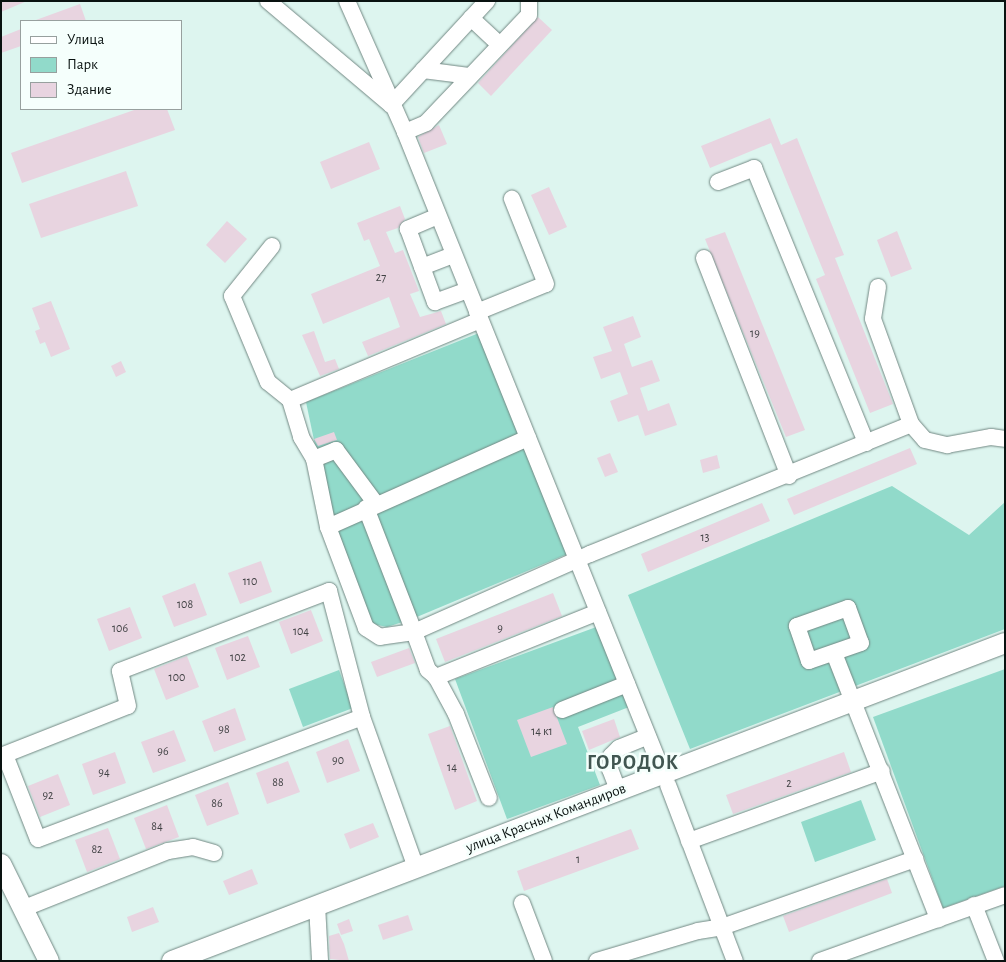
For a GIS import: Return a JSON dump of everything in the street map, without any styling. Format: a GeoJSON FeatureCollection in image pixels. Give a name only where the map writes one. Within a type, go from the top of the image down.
{"type":"FeatureCollection","features":[{"type":"Feature","properties":{"kind":"main road","name":"улица Красных Командиров"},"geometry":{"type":"LineString","coordinates":[[172,961],[618,790],[666,779],[854,698],[1005,643]]}},
{"type":"Feature","properties":{"kind":"main road"},"geometry":{"type":"LineString","coordinates":[[2,869],[49,959]]}},
{"type":"Feature","properties":{"kind":"street"},"geometry":{"type":"LineString","coordinates":[[268,1],[391,105]]}},
{"type":"Feature","properties":{"kind":"street"},"geometry":{"type":"LineString","coordinates":[[347,1],[391,105],[405,132],[666,779],[735,961]]}},
{"type":"Feature","properties":{"kind":"street"},"geometry":{"type":"LineString","coordinates":[[391,105],[487,1]]}},
{"type":"Feature","properties":{"kind":"street"},"geometry":{"type":"LineString","coordinates":[[405,132],[426,123],[468,76],[529,16],[529,1]]}},
{"type":"Feature","properties":{"kind":"street"},"geometry":{"type":"LineString","coordinates":[[472,18],[499,44]]}},
{"type":"Feature","properties":{"kind":"street"},"geometry":{"type":"LineString","coordinates":[[423,70],[468,76]]}},
{"type":"Feature","properties":{"kind":"street"},"geometry":{"type":"LineString","coordinates":[[718,182],[754,168],[866,443]]}},
{"type":"Feature","properties":{"kind":"street"},"geometry":{"type":"LineString","coordinates":[[290,400],[546,284],[512,199]]}},
{"type":"Feature","properties":{"kind":"street"},"geometry":{"type":"LineString","coordinates":[[438,216],[408,229],[435,302],[468,290]]}},
{"type":"Feature","properties":{"kind":"street"},"geometry":{"type":"LineString","coordinates":[[272,246],[232,296],[268,382],[290,400],[301,436],[314,459],[328,527],[366,628],[380,637],[414,632],[577,560],[789,476],[911,424]]}},
{"type":"Feature","properties":{"kind":"street"},"geometry":{"type":"LineString","coordinates":[[422,267],[454,255]]}},
{"type":"Feature","properties":{"kind":"street"},"geometry":{"type":"LineString","coordinates":[[704,258],[789,476]]}},
{"type":"Feature","properties":{"kind":"street"},"geometry":{"type":"LineString","coordinates":[[878,287],[873,319],[911,424],[925,440],[947,445],[991,437],[1005,439]]}},
{"type":"Feature","properties":{"kind":"street"},"geometry":{"type":"LineString","coordinates":[[328,527],[371,506],[528,438]]}},
{"type":"Feature","properties":{"kind":"street"},"geometry":{"type":"LineString","coordinates":[[314,459],[336,450],[371,506],[428,670],[436,677],[456,714],[489,798]]}},
{"type":"Feature","properties":{"kind":"street"},"geometry":{"type":"LineString","coordinates":[[362,717],[38,839],[3,755],[128,706],[120,671],[329,591],[362,717],[416,868]]}},
{"type":"Feature","properties":{"kind":"street"},"geometry":{"type":"LineString","coordinates":[[436,677],[598,612]]}},
{"type":"Feature","properties":{"kind":"street"},"geometry":{"type":"LineString","coordinates":[[834,653],[854,698],[938,919]]}},
{"type":"Feature","properties":{"kind":"street"},"geometry":{"type":"LineString","coordinates":[[562,710],[627,684]]}},
{"type":"Feature","properties":{"kind":"street"},"geometry":{"type":"LineString","coordinates":[[618,790],[610,769],[611,756],[619,748],[648,736]]}},
{"type":"Feature","properties":{"kind":"street"},"geometry":{"type":"LineString","coordinates":[[689,841],[882,771]]}},
{"type":"Feature","properties":{"kind":"street"},"geometry":{"type":"LineString","coordinates":[[22,909],[168,851],[193,847],[214,853]]}},
{"type":"Feature","properties":{"kind":"street"},"geometry":{"type":"LineString","coordinates":[[597,961],[698,931],[722,927],[915,859]]}},
{"type":"Feature","properties":{"kind":"street"},"geometry":{"type":"LineString","coordinates":[[820,961],[1005,895]]}},
{"type":"Feature","properties":{"kind":"street"},"geometry":{"type":"LineString","coordinates":[[522,903],[544,961]]}},
{"type":"Feature","properties":{"kind":"street"},"geometry":{"type":"LineString","coordinates":[[974,905],[994,960]]}},
{"type":"Feature","properties":{"kind":"street"},"geometry":{"type":"LineString","coordinates":[[317,906],[320,961]]}},
{"type":"Feature","properties":{"kind":"green space"},"geometry":{"type":"Polygon","coordinates":[[[479,333],[570,553],[412,619],[387,627],[368,623],[331,521],[306,402],[479,333]]]}},
{"type":"Feature","properties":{"kind":"green space"},"geometry":{"type":"Polygon","coordinates":[[[892,486],[969,535],[1005,502],[1005,629],[690,749],[628,595],[892,486]]]}},
{"type":"Feature","properties":{"kind":"green space"},"geometry":{"type":"Polygon","coordinates":[[[599,626],[629,707],[578,727],[600,785],[507,819],[455,679],[599,626]]]}},
{"type":"Feature","properties":{"kind":"green space"},"geometry":{"type":"Polygon","coordinates":[[[1005,669],[1005,886],[943,908],[873,717],[1005,669]]]}},
{"type":"Feature","properties":{"kind":"green space"},"geometry":{"type":"Polygon","coordinates":[[[339,670],[353,708],[303,727],[289,689],[339,670]]]}},
{"type":"Feature","properties":{"kind":"green space"},"geometry":{"type":"Polygon","coordinates":[[[861,800],[876,840],[815,862],[801,822],[861,800]]]}},
{"type":"Feature","properties":{"kind":"building"},"geometry":{"type":"Polygon","coordinates":[[[1,1],[27,1],[1,12],[1,1]]]}},
{"type":"Feature","properties":{"kind":"building"},"geometry":{"type":"Polygon","coordinates":[[[80,4],[86,20],[36,20],[80,4]]]}},
{"type":"Feature","properties":{"kind":"building"},"geometry":{"type":"Polygon","coordinates":[[[538,17],[552,30],[491,96],[478,83],[538,17]]]}},
{"type":"Feature","properties":{"kind":"building"},"geometry":{"type":"Polygon","coordinates":[[[20,29],[20,46],[1,53],[1,37],[20,29]]]}},
{"type":"Feature","properties":{"kind":"building"},"geometry":{"type":"Polygon","coordinates":[[[134,110],[167,110],[175,130],[22,183],[11,153],[134,110]]]}},
{"type":"Feature","properties":{"kind":"building"},"geometry":{"type":"Polygon","coordinates":[[[770,118],[781,145],[797,138],[844,255],[835,258],[893,404],[870,413],[816,279],[825,275],[771,143],[710,168],[701,146],[770,118]]]}},
{"type":"Feature","properties":{"kind":"building"},"geometry":{"type":"Polygon","coordinates":[[[439,125],[447,144],[424,153],[418,137],[439,125]]]}},
{"type":"Feature","properties":{"kind":"building"},"geometry":{"type":"Polygon","coordinates":[[[369,142],[380,169],[331,189],[320,162],[369,142]]]}},
{"type":"Feature","properties":{"kind":"building"},"geometry":{"type":"Polygon","coordinates":[[[126,171],[138,206],[41,238],[29,204],[126,171]]]}},
{"type":"Feature","properties":{"kind":"building"},"geometry":{"type":"Polygon","coordinates":[[[549,187],[567,227],[549,235],[531,195],[549,187]]]}},
{"type":"Feature","properties":{"kind":"building"},"geometry":{"type":"Polygon","coordinates":[[[400,206],[405,219],[398,228],[386,232],[395,253],[403,250],[419,291],[410,294],[420,317],[441,311],[446,324],[368,356],[362,342],[400,327],[389,297],[323,324],[311,294],[380,266],[369,239],[364,241],[357,223],[400,206]]]}},
{"type":"Feature","properties":{"kind":"building"},"geometry":{"type":"Polygon","coordinates":[[[227,221],[247,239],[225,263],[206,245],[227,221]]]}},
{"type":"Feature","properties":{"kind":"building"},"geometry":{"type":"Polygon","coordinates":[[[897,231],[912,269],[891,277],[877,240],[897,231]]]}},
{"type":"Feature","properties":{"kind":"building"},"geometry":{"type":"Polygon","coordinates":[[[725,232],[805,430],[786,437],[705,239],[725,232]]]}},
{"type":"Feature","properties":{"kind":"building"},"geometry":{"type":"Polygon","coordinates":[[[51,301],[70,349],[51,357],[45,342],[40,344],[35,331],[40,329],[32,308],[51,301]]]}},
{"type":"Feature","properties":{"kind":"building"},"geometry":{"type":"Polygon","coordinates":[[[633,316],[641,337],[624,344],[632,367],[652,360],[660,381],[640,388],[648,411],[669,403],[677,425],[645,436],[638,415],[618,422],[610,401],[628,394],[620,372],[601,379],[593,357],[612,351],[603,327],[633,316]]]}},
{"type":"Feature","properties":{"kind":"building"},"geometry":{"type":"Polygon","coordinates":[[[314,331],[325,362],[335,359],[339,369],[320,376],[302,335],[314,331]]]}},
{"type":"Feature","properties":{"kind":"building"},"geometry":{"type":"Polygon","coordinates":[[[121,361],[126,372],[116,377],[111,366],[121,361]]]}},
{"type":"Feature","properties":{"kind":"building"},"geometry":{"type":"Polygon","coordinates":[[[334,432],[337,440],[318,446],[314,439],[334,432]]]}},
{"type":"Feature","properties":{"kind":"building"},"geometry":{"type":"Polygon","coordinates":[[[910,448],[917,464],[794,515],[787,499],[910,448]]]}},
{"type":"Feature","properties":{"kind":"building"},"geometry":{"type":"Polygon","coordinates":[[[610,453],[618,472],[605,477],[597,458],[610,453]]]}},
{"type":"Feature","properties":{"kind":"building"},"geometry":{"type":"Polygon","coordinates":[[[717,455],[720,468],[703,473],[700,460],[717,455]]]}},
{"type":"Feature","properties":{"kind":"building"},"geometry":{"type":"Polygon","coordinates":[[[762,503],[770,521],[648,572],[641,554],[762,503]]]}},
{"type":"Feature","properties":{"kind":"building"},"geometry":{"type":"Polygon","coordinates":[[[261,561],[272,592],[240,604],[228,573],[261,561]]]}},
{"type":"Feature","properties":{"kind":"building"},"geometry":{"type":"Polygon","coordinates":[[[195,583],[207,615],[174,627],[162,596],[195,583]]]}},
{"type":"Feature","properties":{"kind":"building"},"geometry":{"type":"Polygon","coordinates":[[[553,593],[562,616],[445,662],[436,639],[553,593]]]}},
{"type":"Feature","properties":{"kind":"building"},"geometry":{"type":"Polygon","coordinates":[[[130,607],[142,638],[109,651],[97,619],[130,607]]]}},
{"type":"Feature","properties":{"kind":"building"},"geometry":{"type":"Polygon","coordinates":[[[311,610],[323,641],[291,654],[279,622],[311,610]]]}},
{"type":"Feature","properties":{"kind":"building"},"geometry":{"type":"Polygon","coordinates":[[[248,636],[260,667],[227,680],[215,648],[248,636]]]}},
{"type":"Feature","properties":{"kind":"building"},"geometry":{"type":"Polygon","coordinates":[[[409,648],[415,663],[377,677],[371,662],[409,648]]]}},
{"type":"Feature","properties":{"kind":"building"},"geometry":{"type":"Polygon","coordinates":[[[187,656],[199,687],[166,700],[154,669],[187,656]]]}},
{"type":"Feature","properties":{"kind":"building"},"geometry":{"type":"Polygon","coordinates":[[[553,707],[567,744],[531,757],[517,720],[553,707]]]}},
{"type":"Feature","properties":{"kind":"building"},"geometry":{"type":"Polygon","coordinates":[[[235,708],[246,740],[214,752],[202,721],[235,708]]]}},
{"type":"Feature","properties":{"kind":"building"},"geometry":{"type":"Polygon","coordinates":[[[614,719],[620,737],[589,750],[582,731],[614,719]]]}},
{"type":"Feature","properties":{"kind":"building"},"geometry":{"type":"Polygon","coordinates":[[[450,726],[477,801],[455,810],[428,734],[450,726]]]}},
{"type":"Feature","properties":{"kind":"building"},"geometry":{"type":"Polygon","coordinates":[[[174,730],[186,761],[153,773],[141,742],[174,730]]]}},
{"type":"Feature","properties":{"kind":"building"},"geometry":{"type":"Polygon","coordinates":[[[348,739],[360,771],[327,783],[316,752],[348,739]]]}},
{"type":"Feature","properties":{"kind":"building"},"geometry":{"type":"Polygon","coordinates":[[[115,752],[126,783],[93,795],[82,764],[115,752]]]}},
{"type":"Feature","properties":{"kind":"building"},"geometry":{"type":"Polygon","coordinates":[[[844,752],[851,772],[733,814],[726,795],[844,752]]]}},
{"type":"Feature","properties":{"kind":"building"},"geometry":{"type":"Polygon","coordinates":[[[288,761],[300,792],[267,804],[256,773],[288,761]]]}},
{"type":"Feature","properties":{"kind":"building"},"geometry":{"type":"Polygon","coordinates":[[[58,774],[70,805],[40,817],[28,786],[58,774]]]}},
{"type":"Feature","properties":{"kind":"building"},"geometry":{"type":"Polygon","coordinates":[[[228,782],[239,814],[207,826],[195,795],[228,782]]]}},
{"type":"Feature","properties":{"kind":"building"},"geometry":{"type":"Polygon","coordinates":[[[167,805],[179,837],[146,849],[134,818],[167,805]]]}},
{"type":"Feature","properties":{"kind":"building"},"geometry":{"type":"Polygon","coordinates":[[[373,823],[379,837],[350,849],[344,834],[373,823]]]}},
{"type":"Feature","properties":{"kind":"building"},"geometry":{"type":"Polygon","coordinates":[[[108,828],[120,859],[87,872],[75,840],[108,828]]]}},
{"type":"Feature","properties":{"kind":"building"},"geometry":{"type":"Polygon","coordinates":[[[631,829],[639,849],[524,891],[517,871],[631,829]]]}},
{"type":"Feature","properties":{"kind":"building"},"geometry":{"type":"Polygon","coordinates":[[[252,869],[258,884],[229,895],[223,881],[252,869]]]}},
{"type":"Feature","properties":{"kind":"building"},"geometry":{"type":"Polygon","coordinates":[[[887,879],[892,893],[789,932],[783,916],[887,879]]]}},
{"type":"Feature","properties":{"kind":"building"},"geometry":{"type":"Polygon","coordinates":[[[153,907],[159,922],[132,932],[127,917],[153,907]]]}},
{"type":"Feature","properties":{"kind":"building"},"geometry":{"type":"Polygon","coordinates":[[[408,915],[413,930],[383,940],[378,925],[408,915]]]}},
{"type":"Feature","properties":{"kind":"building"},"geometry":{"type":"Polygon","coordinates":[[[349,919],[353,931],[341,935],[337,924],[349,919]]]}},
{"type":"Feature","properties":{"kind":"building"},"geometry":{"type":"Polygon","coordinates":[[[339,933],[349,961],[330,959],[329,936],[339,933]]]}},
{"type":"Feature","properties":{"kind":"district","name":"ГОРОДОК"},"geometry":{"type":"Point","coordinates":[633,763]}}]}
